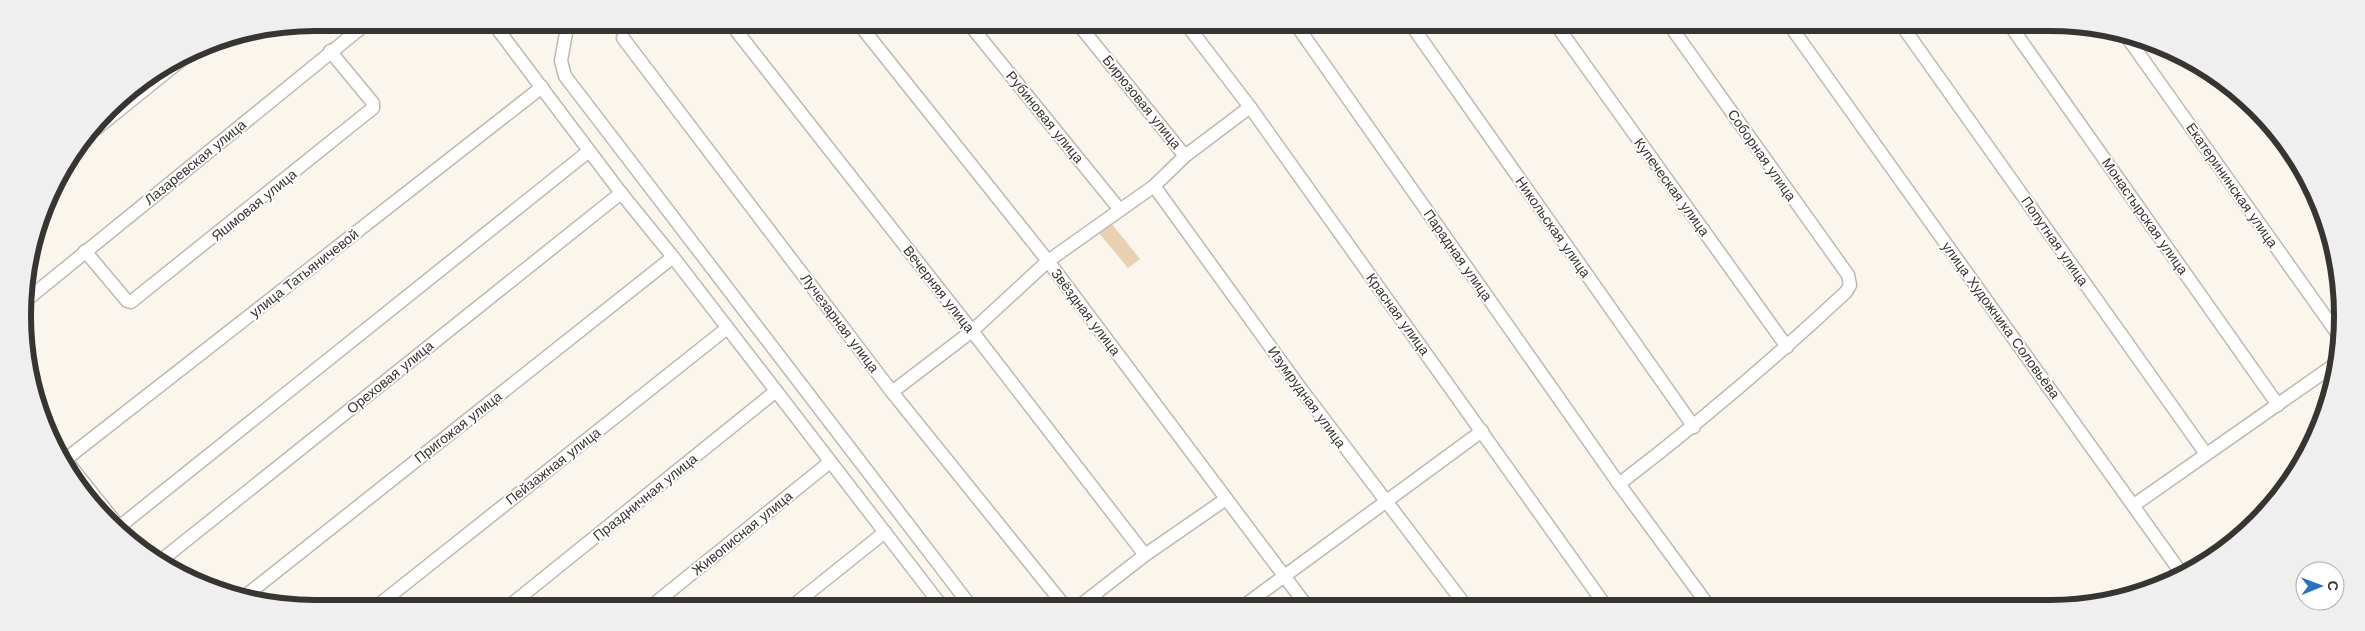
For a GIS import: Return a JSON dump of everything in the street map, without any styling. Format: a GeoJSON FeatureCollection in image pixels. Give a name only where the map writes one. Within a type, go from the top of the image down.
{"type":"FeatureCollection","features":[{"type":"Feature","properties":{"kind":"street","name":"Лазаревская улица"},"geometry":{"type":"LineString","coordinates":[[32,295],[356,31]]}},
{"type":"Feature","properties":{"kind":"street"},"geometry":{"type":"LineString","coordinates":[[499,31],[621,193],[673,257],[726,329],[885,532],[934,600]]}},
{"type":"Feature","properties":{"kind":"street","name":"Вечерняя улица"},"geometry":{"type":"LineString","coordinates":[[736,31],[972,331],[1145,556]]}},
{"type":"Feature","properties":{"kind":"street","name":"Звёздная улица"},"geometry":{"type":"LineString","coordinates":[[866,31],[1048,260],[1302,600]]}},
{"type":"Feature","properties":{"kind":"street","name":"Рубиновая улица"},"geometry":{"type":"LineString","coordinates":[[976,31],[1120,210]]}},
{"type":"Feature","properties":{"kind":"street","name":"Бирюзовая улица"},"geometry":{"type":"LineString","coordinates":[[1085,31],[1185,156]]}},
{"type":"Feature","properties":{"kind":"street","name":"Красная улица"},"geometry":{"type":"LineString","coordinates":[[1192,31],[1250,108],[1601,600]]}},
{"type":"Feature","properties":{"kind":"street","name":"Парадная улица"},"geometry":{"type":"LineString","coordinates":[[1301,31],[1619,484],[1704,600]]}},
{"type":"Feature","properties":{"kind":"street","name":"Никольская улица"},"geometry":{"type":"LineString","coordinates":[[1416,31],[1694,427]]}},
{"type":"Feature","properties":{"kind":"street","name":"Купеческая улица"},"geometry":{"type":"LineString","coordinates":[[1561,31],[1787,346]]}},
{"type":"Feature","properties":{"kind":"street","name":"Соборная улица"},"geometry":{"type":"LineString","coordinates":[[1674,31],[1848,275],[1850,284],[1846,292],[1787,346]]}},
{"type":"Feature","properties":{"kind":"street","name":"улица Художника Соловьёва"},"geometry":{"type":"LineString","coordinates":[[1794,31],[2134,504],[2178,568]]}},
{"type":"Feature","properties":{"kind":"street","name":"Попутная улица"},"geometry":{"type":"LineString","coordinates":[[1905,31],[2206,454]]}},
{"type":"Feature","properties":{"kind":"street","name":"Монастырская улица"},"geometry":{"type":"LineString","coordinates":[[2014,31],[2278,405]]}},
{"type":"Feature","properties":{"kind":"street"},"geometry":{"type":"LineString","coordinates":[[566,32],[561,61],[566,76],[966,600]]}},
{"type":"Feature","properties":{"kind":"street","name":"Лучезарная улица"},"geometry":{"type":"LineString","coordinates":[[623,38],[892,392],[1060,600]]}},
{"type":"Feature","properties":{"kind":"street","name":"Екатерининская улица"},"geometry":{"type":"LineString","coordinates":[[2132,44],[2333,328]]}},
{"type":"Feature","properties":{"kind":"street","name":"Яшмовая улица"},"geometry":{"type":"LineString","coordinates":[[85,251],[127,301],[132,302],[374,107],[373,103],[330,51]]}},
{"type":"Feature","properties":{"kind":"street"},"geometry":{"type":"LineString","coordinates":[[123,107],[156,80]]}},
{"type":"Feature","properties":{"kind":"street","name":"улица Татьяничевой"},"geometry":{"type":"LineString","coordinates":[[69,457],[542,87]]}},
{"type":"Feature","properties":{"kind":"street"},"geometry":{"type":"LineString","coordinates":[[892,392],[972,331],[1048,260],[1154,186],[1185,156],[1250,108]]}},
{"type":"Feature","properties":{"kind":"street"},"geometry":{"type":"LineString","coordinates":[[123,524],[589,151]]}},
{"type":"Feature","properties":{"kind":"street","name":"Изумрудная улица"},"geometry":{"type":"LineString","coordinates":[[1154,186],[1301,389],[1461,600]]}},
{"type":"Feature","properties":{"kind":"street","name":"Ореховая улица"},"geometry":{"type":"LineString","coordinates":[[165,557],[621,193]]}},
{"type":"Feature","properties":{"kind":"street","name":"Пригожая улица"},"geometry":{"type":"LineString","coordinates":[[250,592],[673,257]]}},
{"type":"Feature","properties":{"kind":"street","name":"Пейзажная улица"},"geometry":{"type":"LineString","coordinates":[[385,600],[726,329]]}},
{"type":"Feature","properties":{"kind":"street"},"geometry":{"type":"LineString","coordinates":[[1619,484],[1694,427],[1787,346]]}},
{"type":"Feature","properties":{"kind":"street"},"geometry":{"type":"LineString","coordinates":[[2134,504],[2328,369]]}},
{"type":"Feature","properties":{"kind":"street","name":"Праздничная улица"},"geometry":{"type":"LineString","coordinates":[[518,600],[776,392]]}},
{"type":"Feature","properties":{"kind":"street"},"geometry":{"type":"LineString","coordinates":[[1251,600],[1283,574],[1482,431]]}},
{"type":"Feature","properties":{"kind":"street","name":"Живописная улица"},"geometry":{"type":"LineString","coordinates":[[659,600],[830,462]]}},
{"type":"Feature","properties":{"kind":"street"},"geometry":{"type":"LineString","coordinates":[[1087,600],[1145,556],[1226,499]]}},
{"type":"Feature","properties":{"kind":"street"},"geometry":{"type":"LineString","coordinates":[[799,600],[885,532]]}},
{"type":"Feature","properties":{"kind":"shaded area"},"geometry":{"type":"Polygon","coordinates":[[[1111,223],[1140,259],[1128,268],[1099,233],[1111,223]]]}}]}
